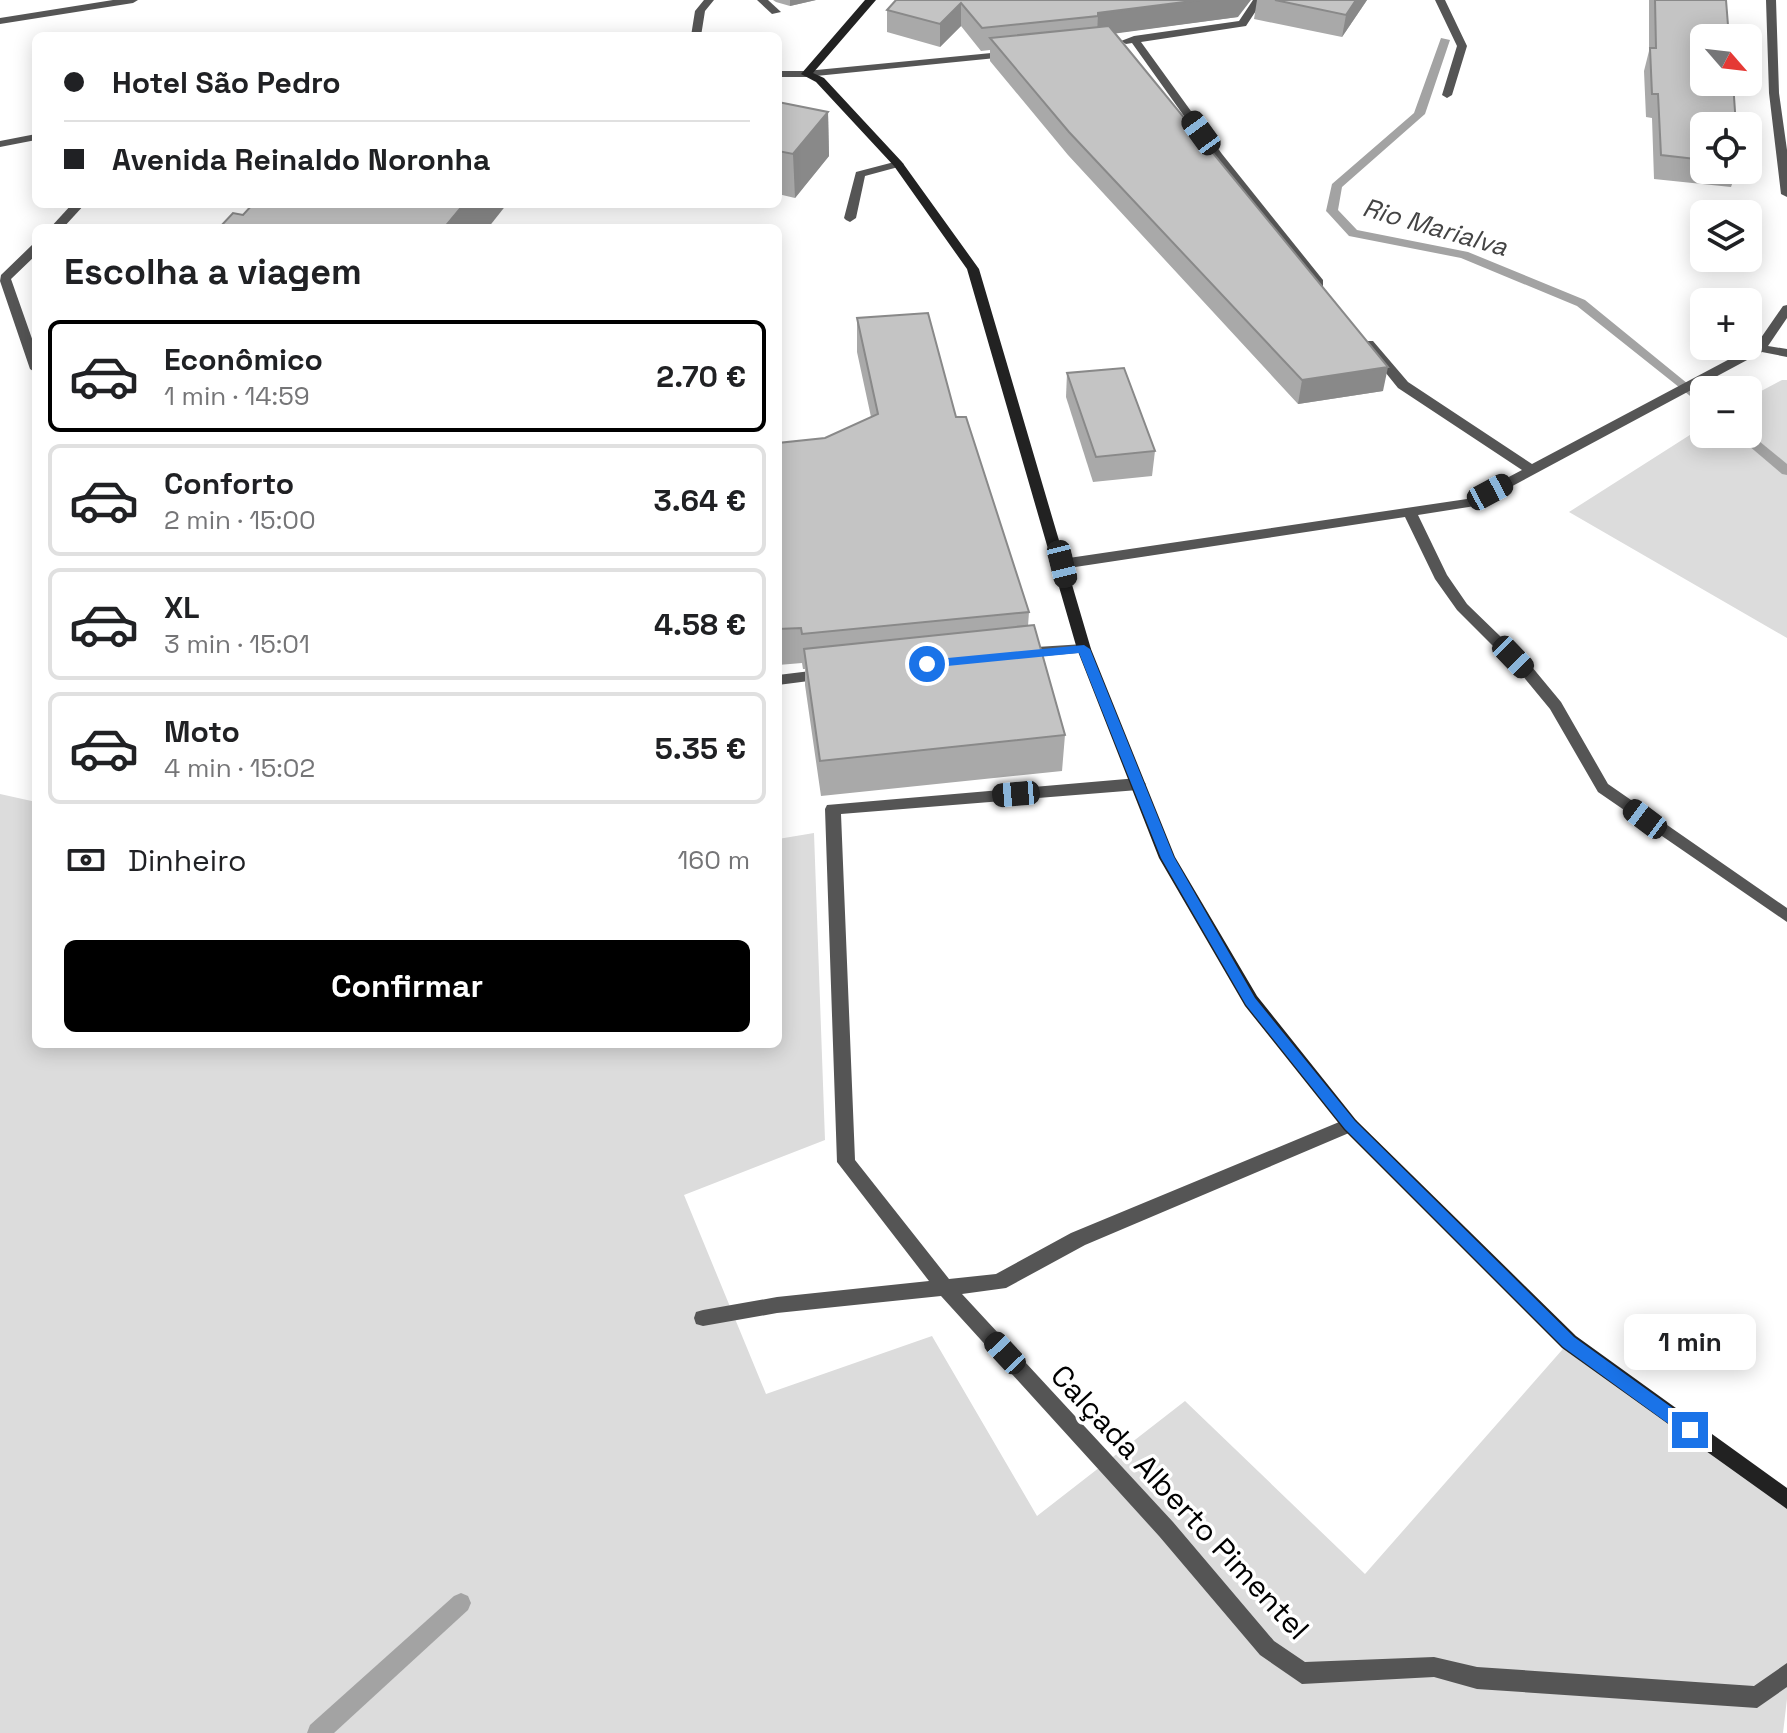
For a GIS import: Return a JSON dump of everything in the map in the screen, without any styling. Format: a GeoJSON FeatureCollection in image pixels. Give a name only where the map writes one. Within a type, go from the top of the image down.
{"type":"FeatureCollection","features":[{"type":"Feature","properties":{"kind":"main road"},"geometry":{"type":"LineString","coordinates":[[871,0],[806,74],[820,80],[898,164],[973,269],[1062,564],[1084,649],[1167,858],[1251,1001],[1350,1125],[1569,1342],[1787,1500]]}},
{"type":"Feature","properties":{"kind":"street"},"geometry":{"type":"LineString","coordinates":[[0,21],[133,0]]}},
{"type":"Feature","properties":{"kind":"street"},"geometry":{"type":"LineString","coordinates":[[697,32],[700,11],[709,0]]}},
{"type":"Feature","properties":{"kind":"street"},"geometry":{"type":"LineString","coordinates":[[762,0],[776,12]]}},
{"type":"Feature","properties":{"kind":"street"},"geometry":{"type":"LineString","coordinates":[[1109,43],[1242,24],[1258,0]]}},
{"type":"Feature","properties":{"kind":"street"},"geometry":{"type":"LineString","coordinates":[[1440,0],[1462,46],[1447,95]]}},
{"type":"Feature","properties":{"kind":"street"},"geometry":{"type":"LineString","coordinates":[[1771,0],[1774,93],[1787,194]]}},
{"type":"Feature","properties":{"kind":"street"},"geometry":{"type":"LineString","coordinates":[[1134,39],[1218,156],[1324,289]]}},
{"type":"Feature","properties":{"kind":"street"},"geometry":{"type":"LineString","coordinates":[[782,74],[1019,53]]}},
{"type":"Feature","properties":{"kind":"street"},"geometry":{"type":"LineString","coordinates":[[1774,93],[1787,96]]}},
{"type":"Feature","properties":{"kind":"street"},"geometry":{"type":"LineString","coordinates":[[0,144],[32,138]]}},
{"type":"Feature","properties":{"kind":"street"},"geometry":{"type":"LineString","coordinates":[[850,218],[860,174],[898,164]]}},
{"type":"Feature","properties":{"kind":"street"},"geometry":{"type":"LineString","coordinates":[[60,224],[75,208]]}},
{"type":"Feature","properties":{"kind":"street"},"geometry":{"type":"LineString","coordinates":[[32,252],[5,278],[32,357]]}},
{"type":"Feature","properties":{"kind":"street"},"geometry":{"type":"LineString","coordinates":[[1762,345],[1787,309]]}},
{"type":"Feature","properties":{"kind":"street"},"geometry":{"type":"LineString","coordinates":[[1363,337],[1403,385],[1531,470]]}},
{"type":"Feature","properties":{"kind":"street"},"geometry":{"type":"LineString","coordinates":[[1762,348],[1787,353]]}},
{"type":"Feature","properties":{"kind":"street"},"geometry":{"type":"LineString","coordinates":[[1062,564],[1470,503],[1739,360]]}},
{"type":"Feature","properties":{"kind":"street"},"geometry":{"type":"LineString","coordinates":[[1410,513],[1440,576],[1455,597],[1556,706],[1603,788],[1787,916]]}},
{"type":"Feature","properties":{"kind":"street"},"geometry":{"type":"LineString","coordinates":[[1002,655],[1084,649]]}},
{"type":"Feature","properties":{"kind":"street"},"geometry":{"type":"LineString","coordinates":[[782,680],[838,673]]}},
{"type":"Feature","properties":{"kind":"street","name":"Calçada Alberto Pimentel"},"geometry":{"type":"LineString","coordinates":[[1138,784],[833,809],[846,1162],[945,1288],[1166,1529],[1267,1648],[1302,1673],[1434,1667],[1477,1678],[1757,1697],[1787,1674]]}},
{"type":"Feature","properties":{"kind":"street"},"geometry":{"type":"LineString","coordinates":[[703,1318],[777,1305],[999,1282],[1078,1239],[1350,1125]]}},
{"type":"Feature","properties":{"kind":"shaded area"},"geometry":{"type":"Polygon","coordinates":[[[1787,380],[1787,638],[1569,512],[1690,435],[1690,448],[1762,448],[1762,391],[1787,380]]]}},
{"type":"Feature","properties":{"kind":"shaded area"},"geometry":{"type":"Polygon","coordinates":[[[0,794],[32,801],[32,1048],[782,1048],[782,838],[814,833],[825,1140],[684,1195],[766,1394],[932,1336],[1037,1516],[1185,1401],[1365,1574],[1569,1342],[1787,1500],[1787,1699],[1783,1733],[0,1733],[0,794]]]}},
{"type":"Feature","properties":{"kind":"building"},"geometry":{"type":"Polygon","coordinates":[[[896,0],[1200,0],[1098,13],[1098,16],[982,28],[961,3],[940,24],[887,10],[896,0]]]}},
{"type":"Feature","properties":{"kind":"building"},"geometry":{"type":"Polygon","coordinates":[[[1275,0],[1356,0],[1346,15],[1275,0]]]}},
{"type":"Feature","properties":{"kind":"building"},"geometry":{"type":"Polygon","coordinates":[[[1655,0],[1726,0],[1728,24],[1690,24],[1690,96],[1734,96],[1735,112],[1690,112],[1690,158],[1661,155],[1658,94],[1652,94],[1650,48],[1656,48],[1655,0]]]}},
{"type":"Feature","properties":{"kind":"building"},"geometry":{"type":"Polygon","coordinates":[[[1109,26],[1388,367],[1302,380],[1069,132],[990,38],[1109,26]]]}},
{"type":"Feature","properties":{"kind":"building"},"geometry":{"type":"Polygon","coordinates":[[[782,103],[828,112],[793,154],[782,152],[782,103]]]}},
{"type":"Feature","properties":{"kind":"building"},"geometry":{"type":"Polygon","coordinates":[[[249,208],[461,208],[447,224],[223,224],[233,213],[243,215],[249,208]]]}},
{"type":"Feature","properties":{"kind":"building"},"geometry":{"type":"Polygon","coordinates":[[[928,313],[956,417],[966,417],[1029,612],[802,634],[801,628],[782,629],[782,443],[825,438],[878,414],[857,318],[928,313]]]}},
{"type":"Feature","properties":{"kind":"building"},"geometry":{"type":"Polygon","coordinates":[[[1124,368],[1155,451],[1096,457],[1067,373],[1124,368]]]}},
{"type":"Feature","properties":{"kind":"building"},"geometry":{"type":"Polygon","coordinates":[[[1034,625],[1065,735],[820,761],[804,649],[1034,625]]]}},
{"type":"Feature","properties":{"kind":"waterway","name":"Rio Marialva"},"geometry":{"type":"LineString","coordinates":[[1445,40],[1419,114],[1336,186],[1332,211],[1353,233],[1464,255],[1581,303],[1690,392]]}},
{"type":"Feature","properties":{"kind":"waterway","name":"Rio Marialva"},"geometry":{"type":"LineString","coordinates":[[1759,448],[1787,471]]}},
{"type":"Feature","properties":{"kind":"waterway"},"geometry":{"type":"LineString","coordinates":[[318,1733],[461,1603]]}},
{"type":"Feature","properties":{"kind":"route"},"geometry":{"type":"LineString","coordinates":[[927,664],[1084,649],[1167,858],[1251,1001],[1350,1125],[1569,1342],[1690,1430]]}}]}
